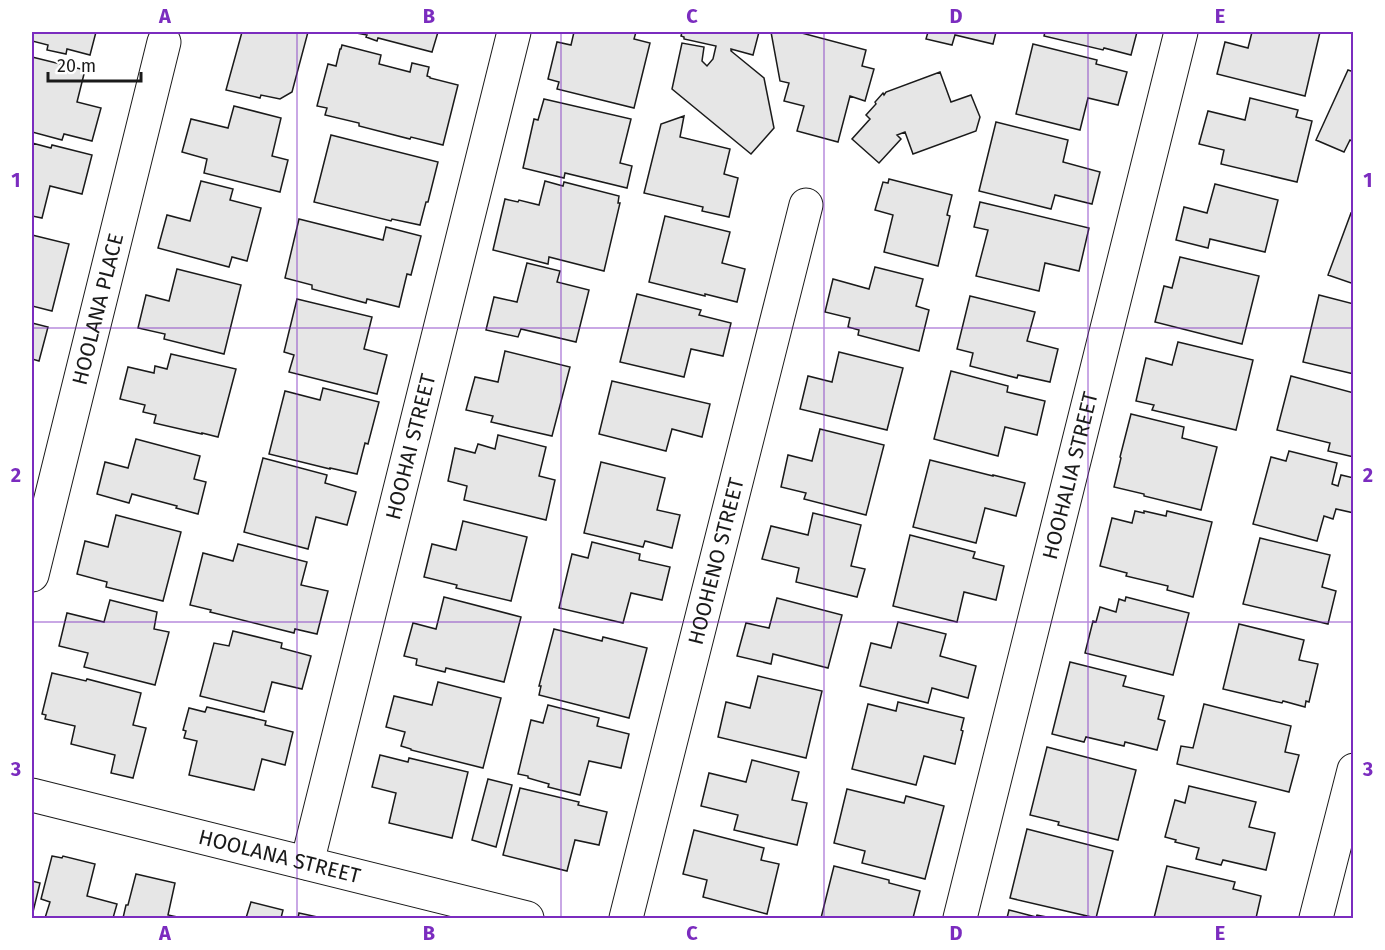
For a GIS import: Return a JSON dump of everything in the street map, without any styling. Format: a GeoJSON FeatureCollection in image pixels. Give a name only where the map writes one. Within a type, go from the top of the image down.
{"type":"FeatureCollection","features":[{"type":"Feature","properties":{"kind":"street","name":"HOOHAI STREET"},"geometry":{"type":"LineString","coordinates":[[307,863],[514,32]]}},
{"type":"Feature","properties":{"kind":"street","name":"HOOHALIA STREET"},"geometry":{"type":"LineString","coordinates":[[960,918],[1181,32]]}},
{"type":"Feature","properties":{"kind":"street","name":"HOOLANA PLACE"},"geometry":{"type":"LineString","coordinates":[[32,575],[164,42]]}},
{"type":"Feature","properties":{"kind":"street","name":"HOOHENO STREET"},"geometry":{"type":"LineString","coordinates":[[626,918],[806,205]]}},
{"type":"Feature","properties":{"kind":"street"},"geometry":{"type":"LineString","coordinates":[[1316,918],[1345,841],[1353,770]]}},
{"type":"Feature","properties":{"kind":"street","name":"HOOLANA STREET"},"geometry":{"type":"LineString","coordinates":[[32,795],[527,918]]}},
{"type":"Feature","properties":{"kind":"building"},"geometry":{"type":"Polygon","coordinates":[[[32,32],[96,32],[90,55],[67,49],[66,54],[47,50],[48,45],[32,41],[32,32]]]}},
{"type":"Feature","properties":{"kind":"building"},"geometry":{"type":"Polygon","coordinates":[[[242,32],[308,32],[292,92],[280,99],[261,95],[260,98],[226,90],[242,32]]]}},
{"type":"Feature","properties":{"kind":"building"},"geometry":{"type":"Polygon","coordinates":[[[351,32],[438,32],[432,52],[378,38],[377,41],[366,37],[367,35],[351,32]]]}},
{"type":"Feature","properties":{"kind":"building"},"geometry":{"type":"Polygon","coordinates":[[[574,32],[636,32],[634,39],[650,43],[634,108],[557,89],[559,82],[548,79],[557,42],[571,45],[574,32]]]}},
{"type":"Feature","properties":{"kind":"building"},"geometry":{"type":"Polygon","coordinates":[[[682,32],[759,32],[753,55],[731,49],[764,78],[774,128],[751,154],[672,89],[682,43],[704,47],[702,61],[707,66],[713,59],[716,46],[684,39],[681,36],[682,32]]]}},
{"type":"Feature","properties":{"kind":"building"},"geometry":{"type":"Polygon","coordinates":[[[771,32],[798,32],[866,50],[862,66],[874,69],[865,101],[850,96],[838,142],[797,131],[804,106],[784,101],[789,83],[780,81],[771,32]]]}},
{"type":"Feature","properties":{"kind":"building"},"geometry":{"type":"Polygon","coordinates":[[[928,32],[996,32],[993,44],[955,35],[952,45],[926,39],[928,32]]]}},
{"type":"Feature","properties":{"kind":"building"},"geometry":{"type":"Polygon","coordinates":[[[1045,32],[1137,32],[1131,55],[1044,36],[1045,32]]]}},
{"type":"Feature","properties":{"kind":"building"},"geometry":{"type":"Polygon","coordinates":[[[1252,32],[1320,32],[1305,96],[1217,74],[1225,42],[1248,48],[1252,32]]]}},
{"type":"Feature","properties":{"kind":"building"},"geometry":{"type":"Polygon","coordinates":[[[1033,44],[1097,60],[1096,64],[1127,72],[1118,105],[1088,98],[1080,130],[1016,114],[1033,44]]]}},
{"type":"Feature","properties":{"kind":"building"},"geometry":{"type":"Polygon","coordinates":[[[342,45],[381,55],[379,64],[410,72],[412,63],[429,67],[427,76],[430,78],[458,85],[443,145],[411,137],[410,139],[325,115],[327,108],[317,106],[328,64],[336,66],[342,45]]]}},
{"type":"Feature","properties":{"kind":"building"},"geometry":{"type":"Polygon","coordinates":[[[32,57],[85,70],[77,102],[101,108],[92,141],[64,134],[62,140],[32,132],[32,57]]]}},
{"type":"Feature","properties":{"kind":"building"},"geometry":{"type":"Polygon","coordinates":[[[1348,70],[1354,72],[1354,142],[1350,140],[1344,152],[1316,140],[1348,70]]]}},
{"type":"Feature","properties":{"kind":"building"},"geometry":{"type":"Polygon","coordinates":[[[940,72],[951,102],[971,95],[980,117],[976,131],[913,154],[905,132],[897,135],[901,139],[879,163],[852,139],[870,119],[866,115],[883,93],[884,95],[886,92],[940,72]]]}},
{"type":"Feature","properties":{"kind":"building"},"geometry":{"type":"Polygon","coordinates":[[[1250,98],[1298,110],[1296,117],[1312,121],[1297,182],[1221,164],[1224,150],[1199,144],[1208,111],[1245,120],[1250,98]]]}},
{"type":"Feature","properties":{"kind":"building"},"geometry":{"type":"Polygon","coordinates":[[[544,99],[631,119],[620,163],[632,166],[627,188],[565,173],[564,178],[523,168],[534,119],[538,120],[544,99]]]}},
{"type":"Feature","properties":{"kind":"building"},"geometry":{"type":"Polygon","coordinates":[[[234,106],[281,118],[272,156],[288,160],[280,192],[204,173],[207,159],[182,152],[191,119],[228,128],[234,106]]]}},
{"type":"Feature","properties":{"kind":"building"},"geometry":{"type":"Polygon","coordinates":[[[684,116],[680,137],[730,149],[724,174],[738,178],[729,217],[702,211],[703,207],[644,193],[661,124],[684,116]]]}},
{"type":"Feature","properties":{"kind":"building"},"geometry":{"type":"Polygon","coordinates":[[[996,122],[1068,140],[1063,162],[1100,172],[1092,204],[1055,195],[1051,209],[979,191],[996,122]]]}},
{"type":"Feature","properties":{"kind":"building"},"geometry":{"type":"Polygon","coordinates":[[[331,135],[438,162],[420,225],[392,219],[391,221],[314,202],[331,135]]]}},
{"type":"Feature","properties":{"kind":"building"},"geometry":{"type":"Polygon","coordinates":[[[32,143],[51,148],[52,145],[92,155],[82,194],[50,186],[42,218],[32,216],[32,143]]]}},
{"type":"Feature","properties":{"kind":"building"},"geometry":{"type":"Polygon","coordinates":[[[889,179],[952,195],[947,215],[950,216],[938,266],[884,252],[893,215],[875,210],[883,182],[888,183],[889,179]]]}},
{"type":"Feature","properties":{"kind":"building"},"geometry":{"type":"Polygon","coordinates":[[[201,181],[233,189],[230,200],[261,208],[247,261],[232,257],[229,267],[158,248],[167,215],[190,221],[201,181]]]}},
{"type":"Feature","properties":{"kind":"building"},"geometry":{"type":"Polygon","coordinates":[[[545,181],[563,186],[564,182],[619,196],[618,203],[620,203],[604,271],[549,257],[548,264],[493,250],[505,199],[539,205],[545,181]]]}},
{"type":"Feature","properties":{"kind":"building"},"geometry":{"type":"Polygon","coordinates":[[[1215,184],[1278,200],[1265,252],[1210,239],[1208,248],[1176,240],[1184,207],[1207,213],[1215,184]]]}},
{"type":"Feature","properties":{"kind":"building"},"geometry":{"type":"Polygon","coordinates":[[[980,202],[1089,228],[1079,271],[1045,263],[1039,291],[976,276],[988,230],[974,227],[980,202]]]}},
{"type":"Feature","properties":{"kind":"building"},"geometry":{"type":"Polygon","coordinates":[[[1351,213],[1354,214],[1354,284],[1328,275],[1351,213]]]}},
{"type":"Feature","properties":{"kind":"building"},"geometry":{"type":"Polygon","coordinates":[[[665,216],[730,232],[722,263],[745,269],[737,302],[649,282],[665,216]]]}},
{"type":"Feature","properties":{"kind":"building"},"geometry":{"type":"Polygon","coordinates":[[[299,219],[383,240],[386,227],[421,236],[411,275],[407,274],[399,307],[367,299],[366,303],[312,289],[312,285],[285,278],[299,219]]]}},
{"type":"Feature","properties":{"kind":"building"},"geometry":{"type":"Polygon","coordinates":[[[32,235],[69,244],[52,311],[32,306],[32,235]]]}},
{"type":"Feature","properties":{"kind":"building"},"geometry":{"type":"Polygon","coordinates":[[[1180,257],[1259,276],[1242,344],[1155,322],[1164,286],[1172,288],[1180,257]]]}},
{"type":"Feature","properties":{"kind":"building"},"geometry":{"type":"Polygon","coordinates":[[[527,263],[560,271],[557,282],[589,290],[576,342],[521,329],[518,337],[486,330],[494,297],[517,302],[527,263]]]}},
{"type":"Feature","properties":{"kind":"building"},"geometry":{"type":"Polygon","coordinates":[[[875,267],[923,279],[916,306],[929,310],[919,351],[858,335],[859,330],[848,327],[850,318],[825,312],[833,279],[869,289],[875,267]]]}},
{"type":"Feature","properties":{"kind":"building"},"geometry":{"type":"Polygon","coordinates":[[[177,269],[241,285],[224,354],[164,339],[165,334],[138,328],[146,295],[169,301],[177,269]]]}},
{"type":"Feature","properties":{"kind":"building"},"geometry":{"type":"Polygon","coordinates":[[[637,294],[701,310],[699,315],[731,323],[723,356],[691,349],[684,377],[620,362],[637,294]]]}},
{"type":"Feature","properties":{"kind":"building"},"geometry":{"type":"Polygon","coordinates":[[[1319,295],[1354,304],[1354,374],[1303,362],[1319,295]]]}},
{"type":"Feature","properties":{"kind":"building"},"geometry":{"type":"Polygon","coordinates":[[[970,296],[1035,312],[1027,341],[1058,349],[1050,382],[1018,375],[1017,378],[970,366],[973,353],[957,349],[970,296]]]}},
{"type":"Feature","properties":{"kind":"building"},"geometry":{"type":"Polygon","coordinates":[[[297,299],[372,317],[364,349],[387,355],[377,394],[289,372],[294,355],[284,352],[297,299]]]}},
{"type":"Feature","properties":{"kind":"building"},"geometry":{"type":"Polygon","coordinates":[[[32,323],[48,327],[39,361],[32,359],[32,323]]]}},
{"type":"Feature","properties":{"kind":"building"},"geometry":{"type":"Polygon","coordinates":[[[1178,342],[1253,360],[1236,430],[1152,410],[1154,405],[1136,401],[1146,358],[1172,365],[1178,342]]]}},
{"type":"Feature","properties":{"kind":"building"},"geometry":{"type":"Polygon","coordinates":[[[505,351],[570,367],[552,436],[491,422],[493,416],[466,410],[475,377],[498,382],[505,351]]]}},
{"type":"Feature","properties":{"kind":"building"},"geometry":{"type":"Polygon","coordinates":[[[839,352],[903,368],[887,430],[800,409],[808,376],[832,382],[839,352]]]}},
{"type":"Feature","properties":{"kind":"building"},"geometry":{"type":"Polygon","coordinates":[[[171,354],[236,369],[218,437],[154,423],[156,415],[143,412],[145,405],[120,399],[128,367],[154,373],[155,366],[167,369],[171,354]]]}},
{"type":"Feature","properties":{"kind":"building"},"geometry":{"type":"Polygon","coordinates":[[[951,371],[1008,386],[1007,392],[1045,401],[1037,435],[1005,427],[998,456],[934,439],[951,371]]]}},
{"type":"Feature","properties":{"kind":"building"},"geometry":{"type":"Polygon","coordinates":[[[1291,376],[1354,393],[1354,457],[1328,451],[1330,443],[1277,430],[1291,376]]]}},
{"type":"Feature","properties":{"kind":"building"},"geometry":{"type":"Polygon","coordinates":[[[612,381],[710,404],[702,437],[672,429],[666,451],[599,434],[612,381]]]}},
{"type":"Feature","properties":{"kind":"building"},"geometry":{"type":"Polygon","coordinates":[[[323,388],[379,402],[357,474],[269,454],[285,391],[320,400],[323,388]]]}},
{"type":"Feature","properties":{"kind":"building"},"geometry":{"type":"Polygon","coordinates":[[[1131,414],[1184,427],[1182,438],[1217,447],[1201,510],[1114,487],[1131,414]]]}},
{"type":"Feature","properties":{"kind":"building"},"geometry":{"type":"Polygon","coordinates":[[[820,429],[884,445],[866,515],[804,499],[806,493],[781,487],[788,455],[812,461],[820,429]]]}},
{"type":"Feature","properties":{"kind":"building"},"geometry":{"type":"Polygon","coordinates":[[[498,435],[546,447],[539,476],[555,480],[546,520],[464,500],[467,486],[448,481],[455,448],[475,453],[478,444],[495,449],[498,435]]]}},
{"type":"Feature","properties":{"kind":"building"},"geometry":{"type":"Polygon","coordinates":[[[136,439],[200,456],[194,479],[206,482],[198,514],[132,494],[129,503],[97,494],[105,462],[128,468],[136,439]]]}},
{"type":"Feature","properties":{"kind":"building"},"geometry":{"type":"Polygon","coordinates":[[[1289,451],[1337,463],[1332,484],[1338,486],[1341,475],[1354,478],[1354,513],[1336,509],[1333,519],[1324,516],[1317,541],[1253,524],[1271,457],[1286,461],[1289,451]]]}},
{"type":"Feature","properties":{"kind":"building"},"geometry":{"type":"Polygon","coordinates":[[[263,458],[327,475],[325,483],[356,492],[347,525],[316,517],[308,549],[244,532],[263,458]]]}},
{"type":"Feature","properties":{"kind":"building"},"geometry":{"type":"Polygon","coordinates":[[[930,460],[1025,483],[1016,516],[985,508],[976,543],[913,527],[930,460]]]}},
{"type":"Feature","properties":{"kind":"building"},"geometry":{"type":"Polygon","coordinates":[[[601,462],[665,478],[657,510],[680,515],[672,548],[645,541],[643,547],[584,533],[601,462]]]}},
{"type":"Feature","properties":{"kind":"building"},"geometry":{"type":"Polygon","coordinates":[[[1135,511],[1166,516],[1167,511],[1212,522],[1193,597],[1167,590],[1168,586],[1126,576],[1127,573],[1100,566],[1112,518],[1132,523],[1135,511]]]}},
{"type":"Feature","properties":{"kind":"building"},"geometry":{"type":"Polygon","coordinates":[[[813,513],[861,525],[851,566],[865,569],[857,597],[796,582],[799,568],[762,559],[771,526],[808,535],[813,513]]]}},
{"type":"Feature","properties":{"kind":"building"},"geometry":{"type":"Polygon","coordinates":[[[116,515],[181,532],[163,601],[106,587],[107,582],[77,574],[85,541],[108,547],[116,515]]]}},
{"type":"Feature","properties":{"kind":"building"},"geometry":{"type":"Polygon","coordinates":[[[463,521],[527,537],[511,601],[456,588],[457,585],[424,577],[432,544],[456,550],[463,521]]]}},
{"type":"Feature","properties":{"kind":"building"},"geometry":{"type":"Polygon","coordinates":[[[910,535],[975,552],[973,558],[1004,566],[996,600],[964,592],[957,622],[893,606],[910,535]]]}},
{"type":"Feature","properties":{"kind":"building"},"geometry":{"type":"Polygon","coordinates":[[[1260,538],[1330,555],[1322,587],[1336,591],[1328,624],[1243,604],[1260,538]]]}},
{"type":"Feature","properties":{"kind":"building"},"geometry":{"type":"Polygon","coordinates":[[[592,542],[640,554],[639,560],[670,567],[662,600],[631,593],[623,623],[559,608],[572,554],[588,558],[592,542]]]}},
{"type":"Feature","properties":{"kind":"building"},"geometry":{"type":"Polygon","coordinates":[[[238,544],[307,562],[301,585],[328,591],[317,634],[295,629],[294,633],[190,605],[203,553],[233,561],[238,544]]]}},
{"type":"Feature","properties":{"kind":"building"},"geometry":{"type":"Polygon","coordinates":[[[444,597],[521,617],[504,682],[446,668],[445,672],[416,665],[417,659],[404,656],[413,623],[436,629],[444,597]]]}},
{"type":"Feature","properties":{"kind":"building"},"geometry":{"type":"Polygon","coordinates":[[[1126,597],[1189,613],[1173,675],[1085,653],[1093,621],[1096,622],[1100,607],[1116,612],[1119,599],[1125,601],[1126,597]]]}},
{"type":"Feature","properties":{"kind":"building"},"geometry":{"type":"Polygon","coordinates":[[[777,598],[842,615],[828,668],[773,654],[771,664],[737,656],[746,623],[769,628],[777,598]]]}},
{"type":"Feature","properties":{"kind":"building"},"geometry":{"type":"Polygon","coordinates":[[[110,600],[157,612],[154,629],[169,632],[155,685],[84,667],[88,653],[59,646],[67,613],[104,622],[110,600]]]}},
{"type":"Feature","properties":{"kind":"building"},"geometry":{"type":"Polygon","coordinates":[[[898,622],[946,634],[940,656],[976,666],[968,698],[932,688],[928,703],[860,686],[871,643],[891,648],[898,622]]]}},
{"type":"Feature","properties":{"kind":"building"},"geometry":{"type":"Polygon","coordinates":[[[1239,624],[1304,640],[1299,660],[1318,664],[1309,702],[1306,701],[1305,707],[1223,689],[1239,624]]]}},
{"type":"Feature","properties":{"kind":"building"},"geometry":{"type":"Polygon","coordinates":[[[554,629],[602,641],[603,637],[647,648],[629,718],[539,695],[541,686],[539,686],[554,629]]]}},
{"type":"Feature","properties":{"kind":"building"},"geometry":{"type":"Polygon","coordinates":[[[233,631],[282,643],[281,648],[311,656],[302,689],[272,682],[264,712],[200,696],[214,643],[229,646],[233,631]]]}},
{"type":"Feature","properties":{"kind":"building"},"geometry":{"type":"Polygon","coordinates":[[[1070,662],[1126,676],[1123,686],[1164,696],[1158,719],[1165,721],[1157,750],[1125,742],[1124,746],[1086,737],[1084,742],[1052,734],[1070,662]]]}},
{"type":"Feature","properties":{"kind":"building"},"geometry":{"type":"Polygon","coordinates":[[[52,673],[86,681],[87,679],[141,693],[133,725],[146,728],[133,778],[111,773],[115,755],[71,744],[75,726],[45,719],[46,715],[42,714],[52,673]]]}},
{"type":"Feature","properties":{"kind":"building"},"geometry":{"type":"Polygon","coordinates":[[[758,676],[822,691],[806,758],[718,737],[726,702],[750,708],[758,676]]]}},
{"type":"Feature","properties":{"kind":"building"},"geometry":{"type":"Polygon","coordinates":[[[438,682],[501,698],[483,768],[401,746],[405,732],[386,727],[394,696],[432,705],[438,682]]]}},
{"type":"Feature","properties":{"kind":"building"},"geometry":{"type":"Polygon","coordinates":[[[898,702],[964,718],[955,764],[924,756],[916,785],[852,769],[868,704],[896,711],[898,702]]]}},
{"type":"Feature","properties":{"kind":"building"},"geometry":{"type":"Polygon","coordinates":[[[1204,704],[1291,726],[1285,752],[1299,755],[1289,792],[1177,764],[1181,746],[1193,748],[1204,704]]]}},
{"type":"Feature","properties":{"kind":"building"},"geometry":{"type":"Polygon","coordinates":[[[548,705],[599,718],[597,726],[629,734],[621,768],[589,761],[580,795],[548,787],[549,784],[518,774],[531,720],[543,723],[548,705]]]}},
{"type":"Feature","properties":{"kind":"building"},"geometry":{"type":"Polygon","coordinates":[[[207,707],[266,721],[265,725],[293,732],[285,765],[262,759],[254,790],[189,775],[197,741],[184,738],[186,731],[183,730],[189,708],[205,712],[207,707]]]}},
{"type":"Feature","properties":{"kind":"building"},"geometry":{"type":"Polygon","coordinates":[[[1047,747],[1136,770],[1118,840],[1058,825],[1059,822],[1030,815],[1047,747]]]}},
{"type":"Feature","properties":{"kind":"building"},"geometry":{"type":"Polygon","coordinates":[[[380,755],[408,762],[409,758],[468,772],[452,838],[389,823],[396,793],[372,787],[380,755]]]}},
{"type":"Feature","properties":{"kind":"building"},"geometry":{"type":"Polygon","coordinates":[[[752,760],[799,772],[792,800],[807,803],[797,845],[734,830],[738,815],[701,806],[709,773],[746,782],[752,760]]]}},
{"type":"Feature","properties":{"kind":"building"},"geometry":{"type":"Polygon","coordinates":[[[488,779],[512,785],[496,847],[472,840],[488,779]]]}},
{"type":"Feature","properties":{"kind":"building"},"geometry":{"type":"Polygon","coordinates":[[[1189,786],[1256,802],[1249,827],[1275,833],[1266,870],[1223,860],[1221,865],[1196,859],[1199,848],[1165,837],[1175,800],[1185,803],[1189,786]]]}},
{"type":"Feature","properties":{"kind":"building"},"geometry":{"type":"Polygon","coordinates":[[[520,788],[579,802],[578,805],[607,812],[599,845],[575,840],[567,871],[503,855],[520,788]]]}},
{"type":"Feature","properties":{"kind":"building"},"geometry":{"type":"Polygon","coordinates":[[[847,789],[904,803],[906,796],[944,806],[925,879],[862,863],[865,851],[834,843],[847,789]]]}},
{"type":"Feature","properties":{"kind":"building"},"geometry":{"type":"Polygon","coordinates":[[[1027,829],[1113,851],[1096,918],[1010,898],[1027,829]]]}},
{"type":"Feature","properties":{"kind":"building"},"geometry":{"type":"Polygon","coordinates":[[[694,830],[764,848],[761,860],[779,864],[767,914],[703,897],[707,880],[683,874],[694,830]]]}},
{"type":"Feature","properties":{"kind":"building"},"geometry":{"type":"Polygon","coordinates":[[[52,856],[62,858],[63,856],[95,864],[87,896],[117,904],[113,918],[45,918],[50,902],[41,899],[52,856]]]}},
{"type":"Feature","properties":{"kind":"building"},"geometry":{"type":"Polygon","coordinates":[[[834,866],[889,880],[889,883],[920,891],[913,918],[821,918],[834,866]]]}},
{"type":"Feature","properties":{"kind":"building"},"geometry":{"type":"Polygon","coordinates":[[[1167,866],[1235,882],[1233,889],[1261,896],[1256,918],[1154,918],[1167,866]]]}},
{"type":"Feature","properties":{"kind":"building"},"geometry":{"type":"Polygon","coordinates":[[[136,874],[175,883],[168,915],[182,918],[123,918],[136,874]]]}},
{"type":"Feature","properties":{"kind":"building"},"geometry":{"type":"Polygon","coordinates":[[[32,881],[40,883],[32,916],[32,881]]]}},
{"type":"Feature","properties":{"kind":"building"},"geometry":{"type":"Polygon","coordinates":[[[251,902],[283,910],[281,918],[246,918],[251,902]]]}},
{"type":"Feature","properties":{"kind":"building"},"geometry":{"type":"Polygon","coordinates":[[[1009,910],[1036,917],[1037,915],[1052,918],[1007,918],[1009,910]]]}},
{"type":"Feature","properties":{"kind":"building"},"geometry":{"type":"Polygon","coordinates":[[[299,913],[322,918],[298,918],[299,913]]]}}]}
